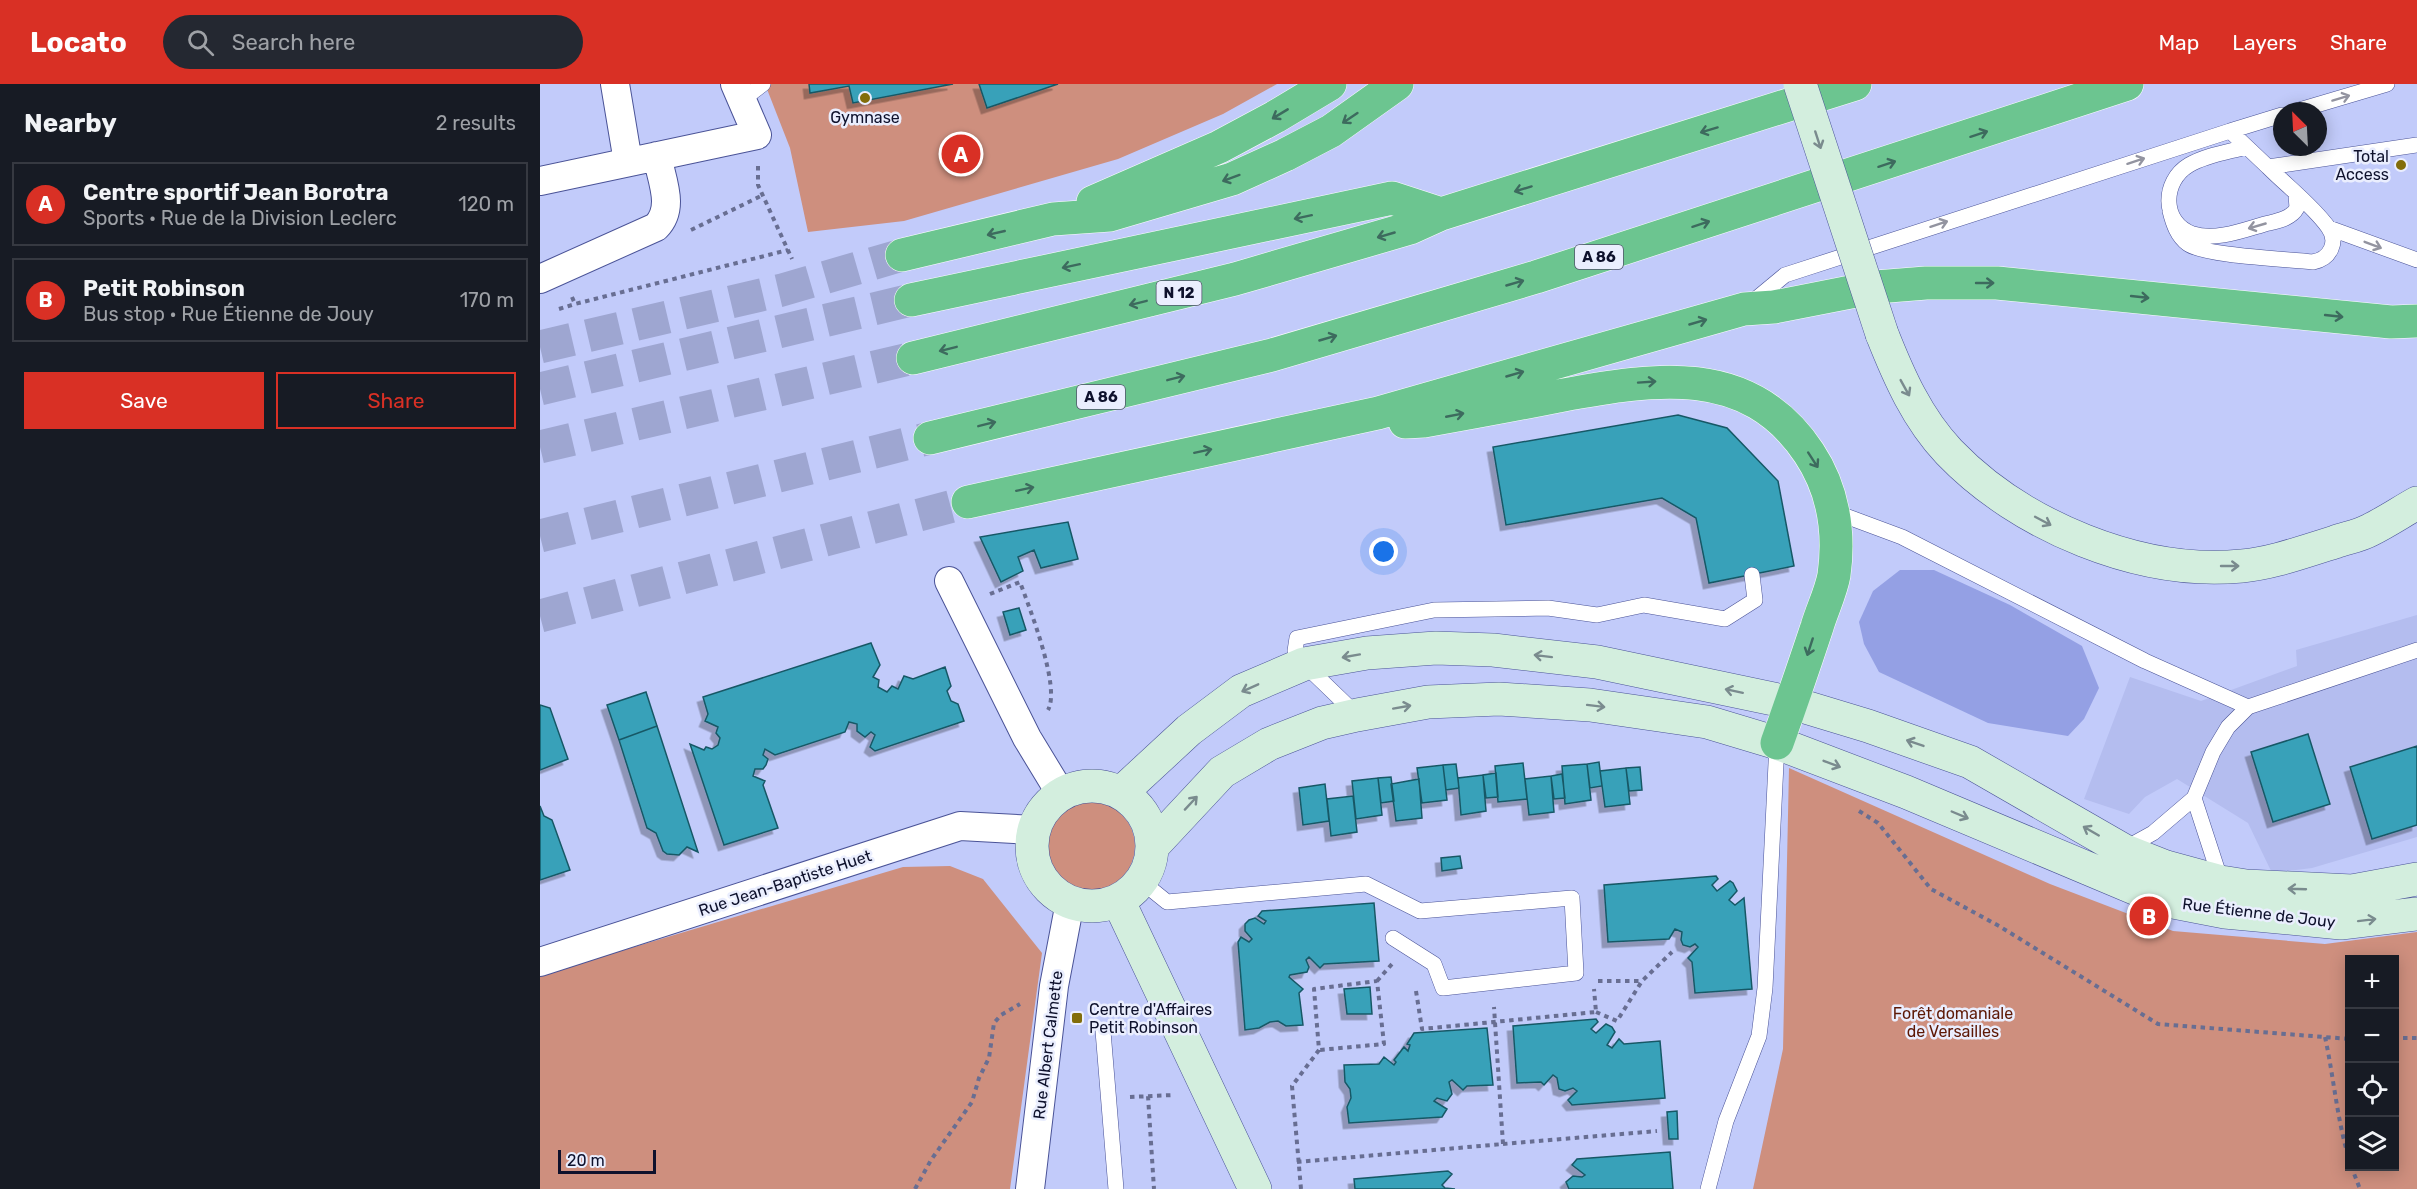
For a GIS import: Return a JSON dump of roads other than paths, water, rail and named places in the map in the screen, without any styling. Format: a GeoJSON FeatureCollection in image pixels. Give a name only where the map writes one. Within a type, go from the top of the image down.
{"type":"FeatureCollection","features":[{"type":"Feature","properties":{"kind":"highway"},"geometry":{"type":"LineString","coordinates":[[1053,219],[1219,147],[1330,84]]}},
{"type":"Feature","properties":{"kind":"highway"},"geometry":{"type":"LineString","coordinates":[[903,255],[1053,219],[1110,215],[1232,179],[1285,155],[1331,130],[1397,84]]}},
{"type":"Feature","properties":{"kind":"highway"},"geometry":{"type":"LineString","coordinates":[[911,300],[1392,198],[1441,214],[1855,84]]}},
{"type":"Feature","properties":{"kind":"highway","name":"A 86"},"geometry":{"type":"LineString","coordinates":[[930,438],[1272,355],[1490,291],[1912,156],[2127,84]]}},
{"type":"Feature","properties":{"kind":"highway","name":"N 12"},"geometry":{"type":"LineString","coordinates":[[913,358],[1235,279],[1410,228],[1441,214]]}},
{"type":"Feature","properties":{"kind":"highway"},"geometry":{"type":"LineString","coordinates":[[968,502],[1378,413],[1744,309],[1774,307],[1876,287],[1926,283],[1997,283],[2391,322],[2417,321]]}},
{"type":"Feature","properties":{"kind":"highway"},"geometry":{"type":"LineString","coordinates":[[1378,413],[1398,423],[1424,421],[1624,384],[1666,381],[1710,385],[1743,395],[1769,411],[1797,436],[1819,468],[1831,497],[1836,531],[1834,576],[1777,743]]}},
{"type":"Feature","properties":{"kind":"main road"},"geometry":{"type":"LineString","coordinates":[[1800,84],[1882,334],[1902,384],[1924,421],[1948,451],[1970,472],[2039,520],[2077,538],[2151,560],[2194,566],[2243,566],[2297,554],[2368,531],[2417,503]]}},
{"type":"Feature","properties":{"kind":"main road"},"geometry":{"type":"LineString","coordinates":[[1121,793],[1189,730],[1241,692],[1304,664],[1378,652],[1436,648],[1493,650],[1597,662],[1792,703],[1868,726],[1970,762],[2123,850],[2166,867],[2221,882],[2246,886],[2352,891],[2417,879]]}},
{"type":"Feature","properties":{"kind":"main road","name":"Rue Étienne de Jouy"},"geometry":{"type":"LineString","coordinates":[[1152,847],[1222,772],[1269,744],[1322,723],[1357,715],[1428,702],[1499,699],[1590,705],[1707,722],[1777,743],[1906,792],[2163,900],[2224,912],[2341,923],[2417,914]]}},
{"type":"Feature","properties":{"kind":"main road"},"geometry":{"type":"LineString","coordinates":[[1085,786],[1097,786],[1121,793],[1134,803],[1144,816],[1151,831],[1152,847],[1147,870],[1130,891],[1094,906],[1070,902],[1054,894],[1042,881],[1034,865],[1031,847],[1039,816],[1049,803],[1061,794],[1085,786]]}},
{"type":"Feature","properties":{"kind":"main road"},"geometry":{"type":"LineString","coordinates":[[1130,891],[1255,1189]]}},
{"type":"Feature","properties":{"kind":"street"},"geometry":{"type":"LineString","coordinates":[[615,84],[628,162]]}},
{"type":"Feature","properties":{"kind":"street"},"geometry":{"type":"LineString","coordinates":[[540,182],[757,135],[746,89]]}},
{"type":"Feature","properties":{"kind":"street"},"geometry":{"type":"LineString","coordinates":[[540,279],[656,227],[665,218],[667,207],[657,156]]}},
{"type":"Feature","properties":{"kind":"street"},"geometry":{"type":"LineString","coordinates":[[950,580],[1027,738],[1061,794]]}},
{"type":"Feature","properties":{"kind":"street","name":"Rue Jean-Baptiste Huet"},"geometry":{"type":"LineString","coordinates":[[540,962],[960,826],[1034,830]]}},
{"type":"Feature","properties":{"kind":"street","name":"Rue Albert Calmette"},"geometry":{"type":"LineString","coordinates":[[1030,1189],[1054,986],[1070,902]]}},
{"type":"Feature","properties":{"kind":"lane"},"geometry":{"type":"LineString","coordinates":[[2326,102],[2387,84]]}},
{"type":"Feature","properties":{"kind":"lane"},"geometry":{"type":"LineString","coordinates":[[1744,309],[1785,275],[2273,118]]}},
{"type":"Feature","properties":{"kind":"lane"},"geometry":{"type":"LineString","coordinates":[[2230,131],[2329,228],[2332,235],[2330,254],[2319,261],[2228,254],[2205,251],[2187,244],[2174,226],[2170,211],[2170,188],[2181,171],[2201,159],[2246,147]]}},
{"type":"Feature","properties":{"kind":"lane"},"geometry":{"type":"LineString","coordinates":[[2268,168],[2417,145]]}},
{"type":"Feature","properties":{"kind":"lane"},"geometry":{"type":"LineString","coordinates":[[2170,211],[2175,222],[2184,229],[2194,234],[2214,235],[2240,231],[2289,217],[2297,208],[2296,195]]}},
{"type":"Feature","properties":{"kind":"lane"},"geometry":{"type":"LineString","coordinates":[[2329,228],[2417,260]]}},
{"type":"Feature","properties":{"kind":"lane"},"geometry":{"type":"LineString","coordinates":[[1832,511],[1902,537],[2145,661],[2248,707]]}},
{"type":"Feature","properties":{"kind":"lane"},"geometry":{"type":"LineString","coordinates":[[1357,715],[1304,664],[1295,651],[1297,638],[1434,610],[1548,608],[1597,615],[1644,605],[1725,619],[1755,600],[1752,575]]}},
{"type":"Feature","properties":{"kind":"lane"},"geometry":{"type":"LineString","coordinates":[[2123,850],[2158,829],[2194,798],[2218,743],[2228,727],[2248,707],[2417,650]]}},
{"type":"Feature","properties":{"kind":"lane"},"geometry":{"type":"LineString","coordinates":[[1708,1189],[1726,1121],[1759,1036],[1765,988],[1777,743]]}},
{"type":"Feature","properties":{"kind":"lane"},"geometry":{"type":"LineString","coordinates":[[2194,798],[2221,882]]}},
{"type":"Feature","properties":{"kind":"lane"},"geometry":{"type":"LineString","coordinates":[[1130,891],[1167,902],[1366,884],[1420,911],[1572,898],[1576,973],[1443,988],[1434,964],[1393,938]]}},
{"type":"Feature","properties":{"kind":"lane"},"geometry":{"type":"LineString","coordinates":[[1103,1031],[1116,1189]]}},
{"type":"Feature","properties":{"kind":"tunnel"},"geometry":{"type":"LineString","coordinates":[[540,347],[782,290],[902,255]]}},
{"type":"Feature","properties":{"kind":"tunnel"},"geometry":{"type":"LineString","coordinates":[[540,389],[911,300]]}},
{"type":"Feature","properties":{"kind":"tunnel"},"geometry":{"type":"LineString","coordinates":[[540,447],[913,358]]}},
{"type":"Feature","properties":{"kind":"tunnel"},"geometry":{"type":"LineString","coordinates":[[540,536],[930,438]]}},
{"type":"Feature","properties":{"kind":"tunnel"},"geometry":{"type":"LineString","coordinates":[[540,616],[968,502]]}},
{"type":"Feature","properties":{"kind":"place","name":"Gymnase"},"geometry":{"type":"Point","coordinates":[865,98]}},
{"type":"Feature","properties":{"kind":"place","name":"Centre sportif Jean Borotra"},"geometry":{"type":"Point","coordinates":[961,154]}},
{"type":"Feature","properties":{"kind":"place","name":"Total Access"},"geometry":{"type":"Point","coordinates":[2401,165]}},
{"type":"Feature","properties":{"kind":"place","name":"Petit Robinson"},"geometry":{"type":"Point","coordinates":[2149,916]}},
{"type":"Feature","properties":{"kind":"place","name":"Centre d'Affaires Petit Robinson"},"geometry":{"type":"Point","coordinates":[1077,1018]}},
{"type":"Feature","properties":{"kind":"park label","name":"Forêt domaniale de Versailles"},"geometry":{"type":"Point","coordinates":[1953,1022]}}]}
